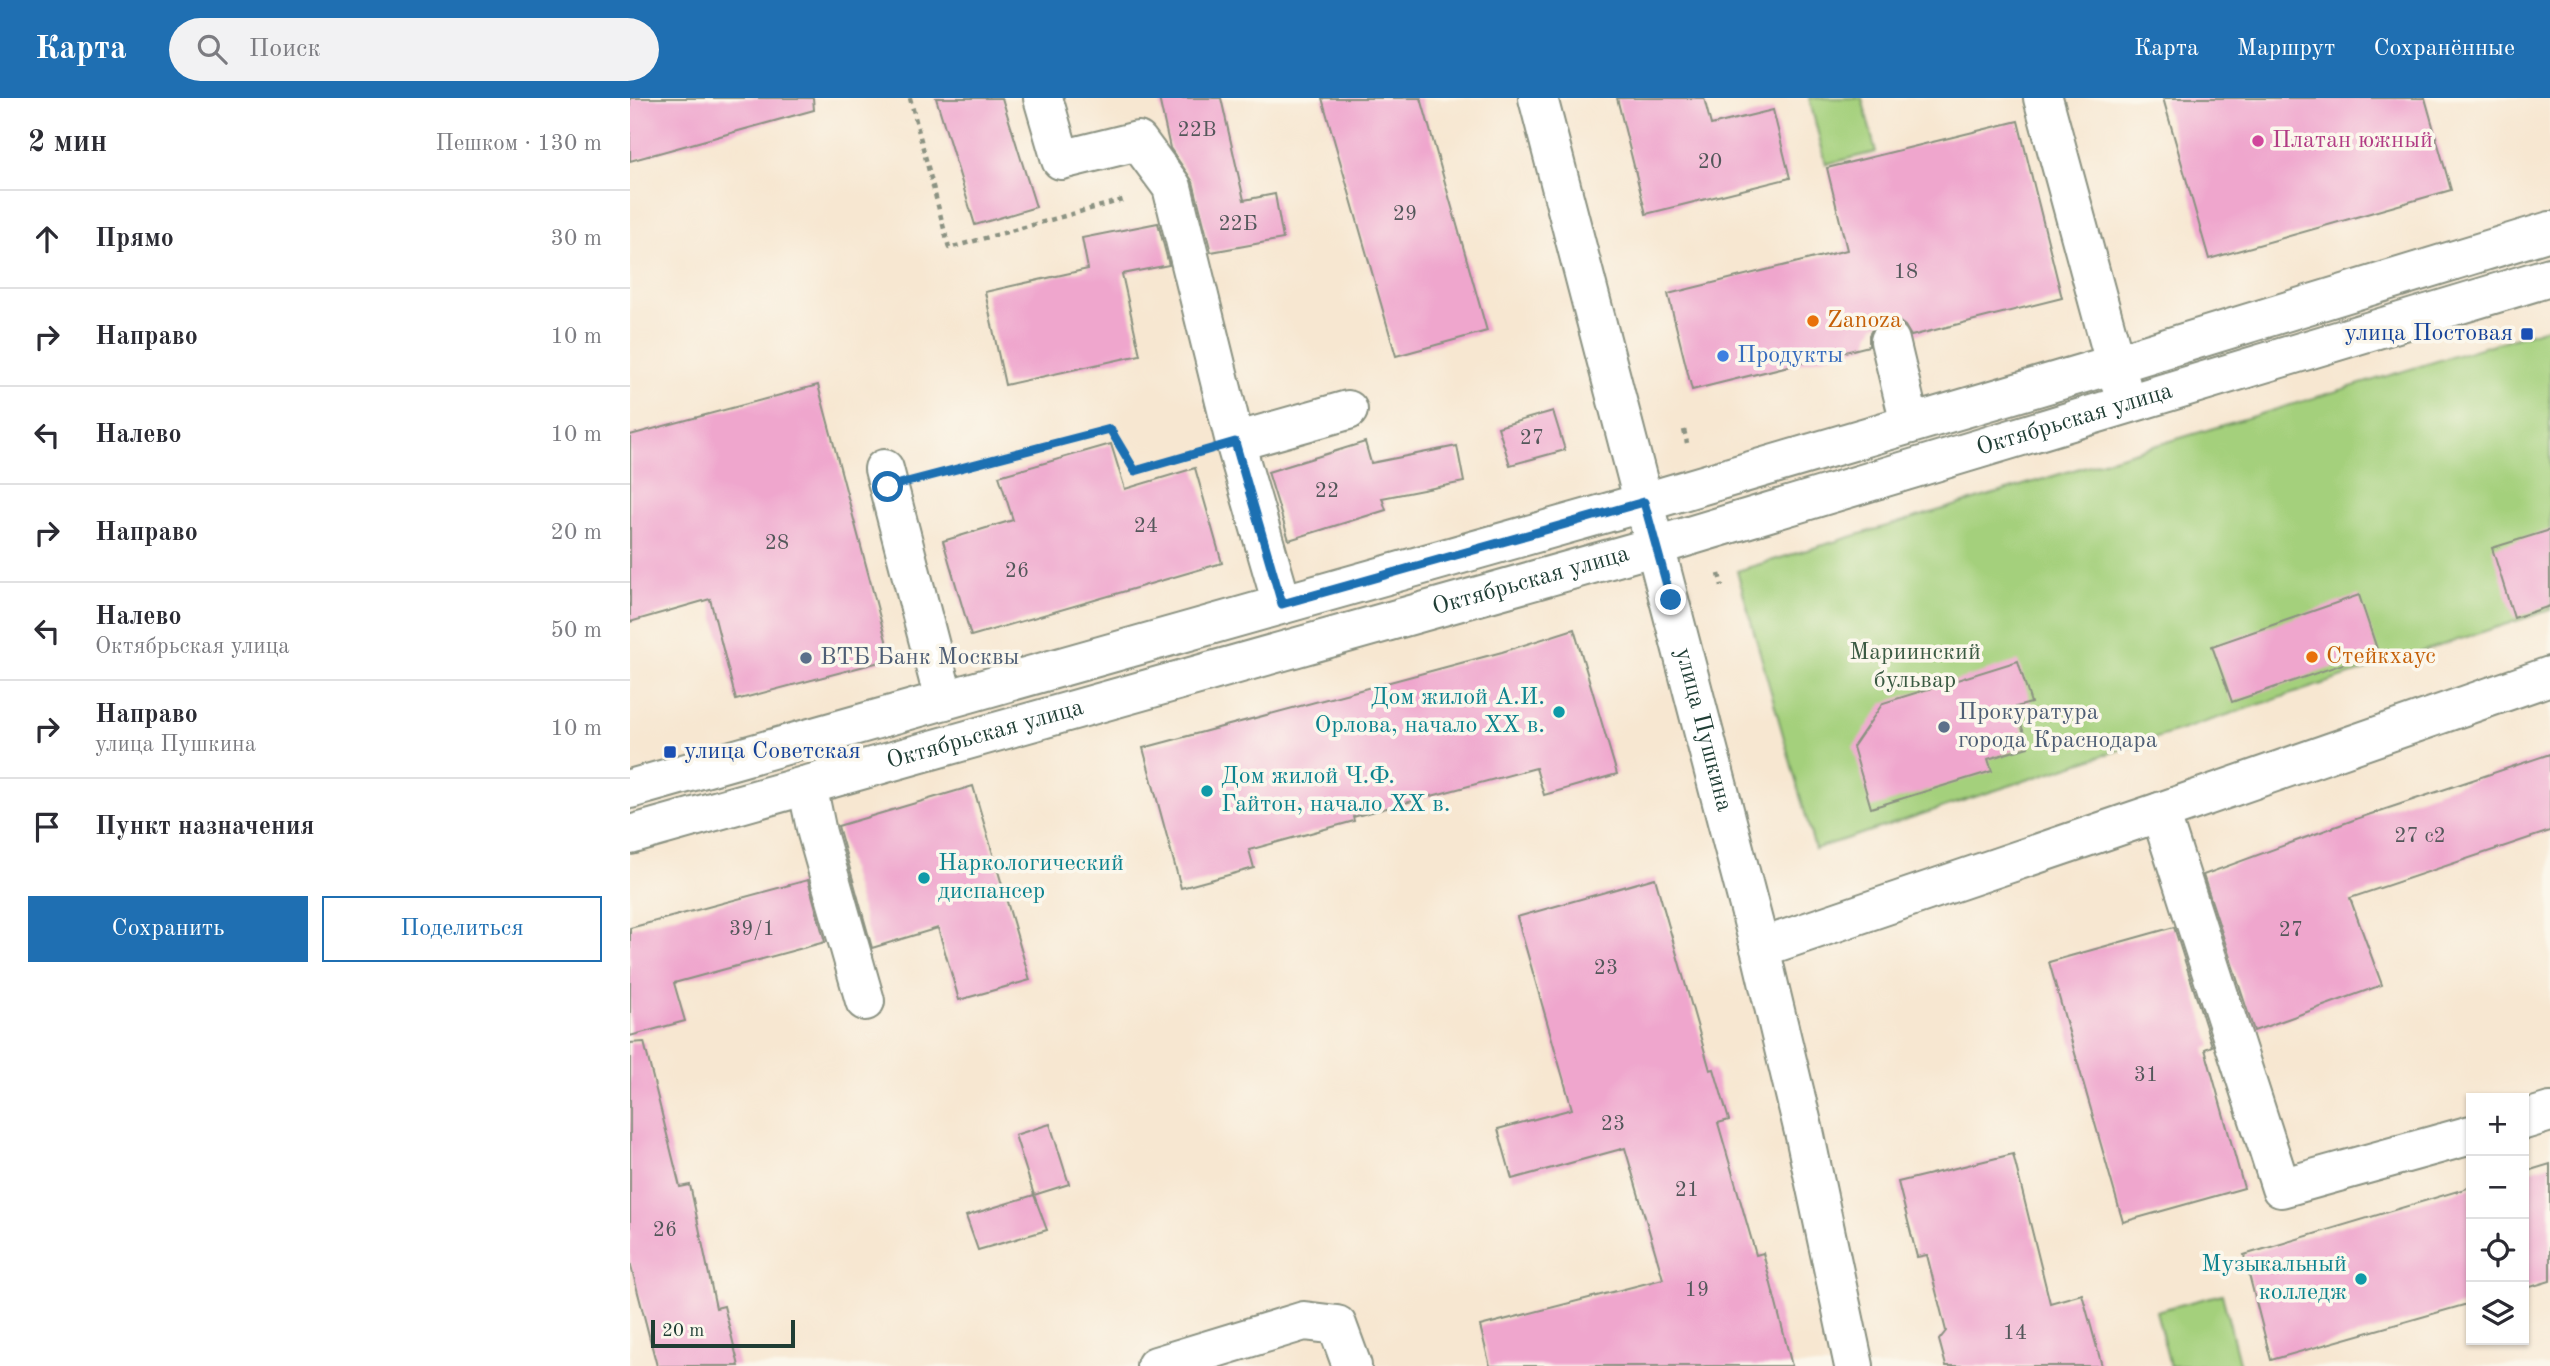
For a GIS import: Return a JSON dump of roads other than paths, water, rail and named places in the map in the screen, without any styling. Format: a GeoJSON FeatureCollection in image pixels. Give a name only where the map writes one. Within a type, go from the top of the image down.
{"type":"FeatureCollection","features":[{"type":"Feature","properties":{"kind":"street"},"geometry":{"type":"LineString","coordinates":[[1043,98],[1061,160],[1138,141],[1172,187],[1235,442],[1282,604]]}},
{"type":"Feature","properties":{"kind":"street","name":"улица Пушкина"},"geometry":{"type":"LineString","coordinates":[[1538,98],[1760,948],[1805,1136],[1854,1366]]}},
{"type":"Feature","properties":{"kind":"street"},"geometry":{"type":"LineString","coordinates":[[2043,98],[2126,405]]}},
{"type":"Feature","properties":{"kind":"street","name":"Октябрьская улица"},"geometry":{"type":"LineString","coordinates":[[630,789],[1644,502],[2115,364],[2550,231]]}},
{"type":"Feature","properties":{"kind":"street","name":"Октябрьская улица"},"geometry":{"type":"LineString","coordinates":[[630,835],[1656,546],[2550,276]]}},
{"type":"Feature","properties":{"kind":"street"},"geometry":{"type":"LineString","coordinates":[[1890,341],[1910,424]]}},
{"type":"Feature","properties":{"kind":"street"},"geometry":{"type":"LineString","coordinates":[[1235,442],[1348,410]]}},
{"type":"Feature","properties":{"kind":"street"},"geometry":{"type":"LineString","coordinates":[[886,478],[944,700]]}},
{"type":"Feature","properties":{"kind":"street"},"geometry":{"type":"LineString","coordinates":[[1760,948],[2550,676]]}},
{"type":"Feature","properties":{"kind":"street"},"geometry":{"type":"LineString","coordinates":[[807,785],[817,833],[865,1001]]}},
{"type":"Feature","properties":{"kind":"street"},"geometry":{"type":"LineString","coordinates":[[2160,812],[2281,1188],[2466,1136]]}},
{"type":"Feature","properties":{"kind":"street"},"geometry":{"type":"LineString","coordinates":[[2529,1118],[2550,1112]]}},
{"type":"Feature","properties":{"kind":"street"},"geometry":{"type":"LineString","coordinates":[[1156,1366],[1304,1321],[1338,1325],[1352,1366]]}},
{"type":"Feature","properties":{"kind":"place","name":"Платан южный"},"geometry":{"type":"Point","coordinates":[2258,141]}},
{"type":"Feature","properties":{"kind":"place","name":"Zanoza"},"geometry":{"type":"Point","coordinates":[1813,321]}},
{"type":"Feature","properties":{"kind":"place","name":"улица Постовая"},"geometry":{"type":"Point","coordinates":[2527,334]}},
{"type":"Feature","properties":{"kind":"place","name":"Продукты"},"geometry":{"type":"Point","coordinates":[1723,356]}},
{"type":"Feature","properties":{"kind":"place","name":"Стейкхаус"},"geometry":{"type":"Point","coordinates":[2312,657]}},
{"type":"Feature","properties":{"kind":"place","name":"ВТБ Банк Москвы"},"geometry":{"type":"Point","coordinates":[806,658]}},
{"type":"Feature","properties":{"kind":"place","name":"Дом жилой А.И. Орлова, начало XX в."},"geometry":{"type":"Point","coordinates":[1559,712]}},
{"type":"Feature","properties":{"kind":"place","name":"Прокуратура города Краснодара"},"geometry":{"type":"Point","coordinates":[1944,727]}},
{"type":"Feature","properties":{"kind":"place","name":"улица Советская"},"geometry":{"type":"Point","coordinates":[670,752]}},
{"type":"Feature","properties":{"kind":"place","name":"Дом жилой Ч.Ф. Гайтон, начало XX в."},"geometry":{"type":"Point","coordinates":[1207,791]}},
{"type":"Feature","properties":{"kind":"place","name":"Наркологический диспансер"},"geometry":{"type":"Point","coordinates":[924,878]}},
{"type":"Feature","properties":{"kind":"place","name":"Музыкальный колледж"},"geometry":{"type":"Point","coordinates":[2361,1279]}},
{"type":"Feature","properties":{"kind":"park label","name":"Мариинский бульвар"},"geometry":{"type":"Point","coordinates":[1915,667]}}]}
